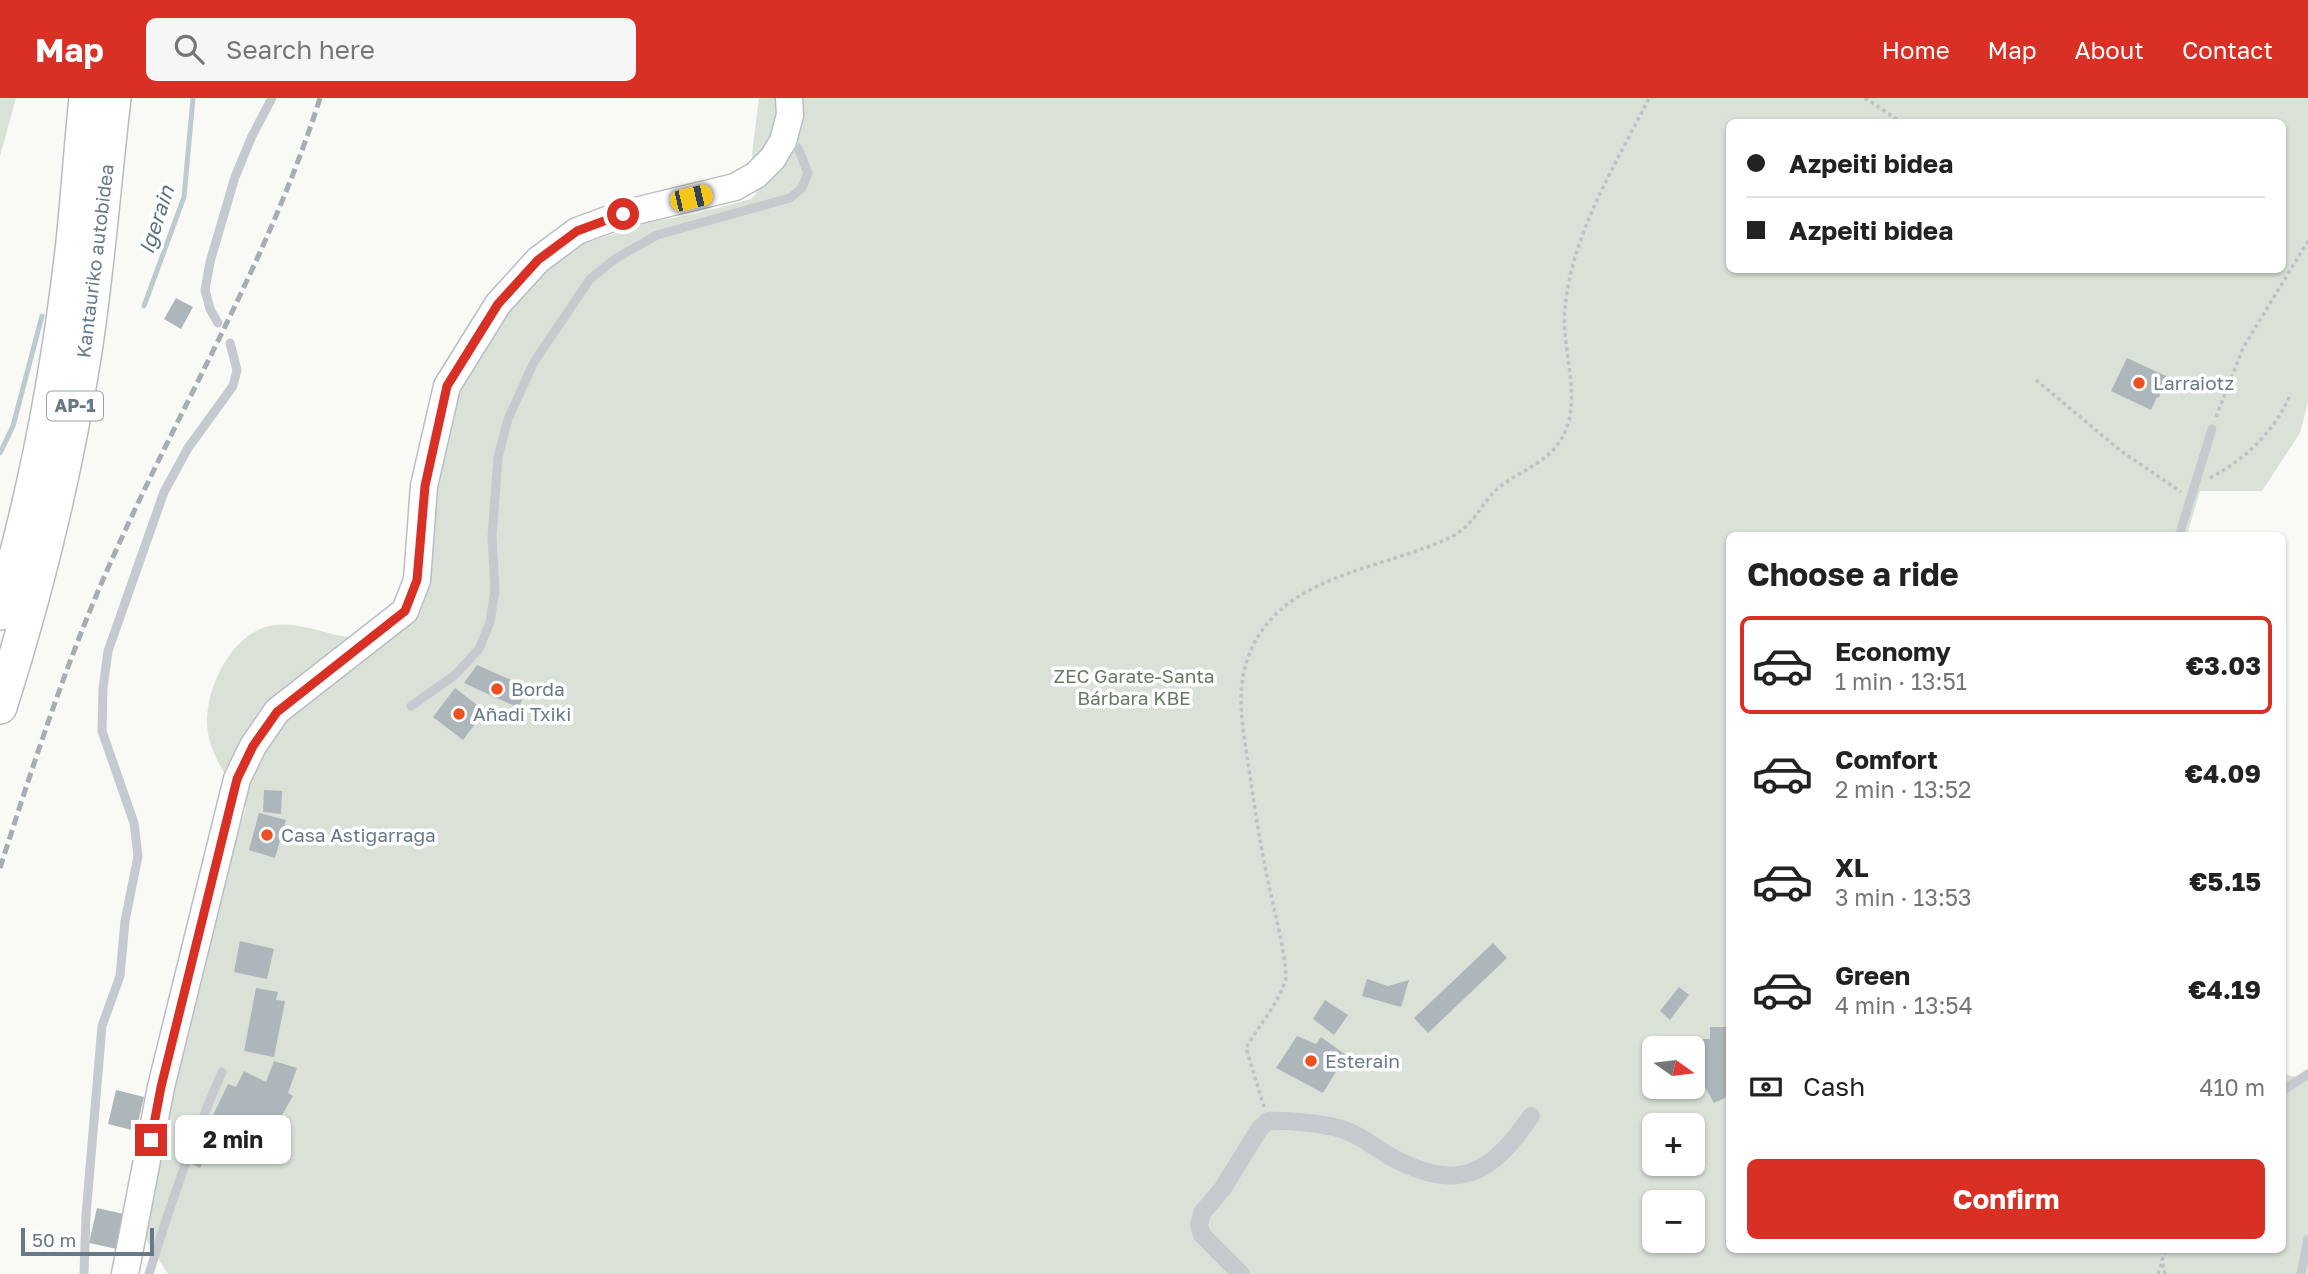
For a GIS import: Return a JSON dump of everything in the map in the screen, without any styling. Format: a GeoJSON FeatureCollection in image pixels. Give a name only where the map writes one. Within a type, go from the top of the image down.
{"type":"FeatureCollection","features":[{"type":"Feature","properties":{"kind":"highway","name":"Kantauriko autobidea"},"geometry":{"type":"LineString","coordinates":[[0,613],[16,561],[58,348],[73,242],[86,98]]}},
{"type":"Feature","properties":{"kind":"highway","name":"Kantauriko autobidea"},"geometry":{"type":"LineString","coordinates":[[0,707],[41,565],[66,459],[99,249],[114,98]]}},
{"type":"Feature","properties":{"kind":"main road"},"geometry":{"type":"LineString","coordinates":[[125,1274],[161,1087],[237,779],[253,746],[277,712],[405,611],[417,580],[425,486],[447,386],[498,304],[538,260],[577,231],[623,214],[735,187],[756,175],[773,158],[783,141],[790,116],[789,98]]}},
{"type":"Feature","properties":{"kind":"street"},"geometry":{"type":"LineString","coordinates":[[1241,1274],[1202,1235],[1199,1225],[1202,1213],[1223,1188],[1260,1128],[1268,1121],[1346,1130],[1423,1171],[1449,1176],[1470,1174],[1490,1163],[1531,1116]]}},
{"type":"Feature","properties":{"kind":"lane"},"geometry":{"type":"LineString","coordinates":[[218,323],[209,309],[205,290],[210,262],[235,177],[272,98]]}},
{"type":"Feature","properties":{"kind":"lane"},"geometry":{"type":"LineString","coordinates":[[411,706],[455,675],[480,649],[491,622],[495,590],[492,537],[498,457],[508,419],[534,362],[590,279],[615,259],[657,235],[790,198],[802,188],[808,173],[798,148],[783,141]]}},
{"type":"Feature","properties":{"kind":"lane"},"geometry":{"type":"LineString","coordinates":[[84,1274],[86,1215],[102,1026],[120,976],[125,921],[138,856],[134,823],[102,732],[103,688],[108,651],[164,492],[188,448],[233,386],[237,370],[230,343]]}},
{"type":"Feature","properties":{"kind":"lane"},"geometry":{"type":"LineString","coordinates":[[2180,532],[2188,497],[2212,429]]}},
{"type":"Feature","properties":{"kind":"lane"},"geometry":{"type":"LineString","coordinates":[[149,1274],[174,1192],[222,1072]]}},
{"type":"Feature","properties":{"kind":"lane"},"geometry":{"type":"LineString","coordinates":[[2286,1088],[2308,1074]]}},
{"type":"Feature","properties":{"kind":"lane"},"geometry":{"type":"LineString","coordinates":[[2301,1274],[2308,1239]]}},
{"type":"Feature","properties":{"kind":"path"},"geometry":{"type":"LineString","coordinates":[[1268,1121],[1246,1048],[1286,980],[1279,932],[1260,847],[1241,715],[1242,680],[1249,654],[1264,627],[1285,605],[1342,576],[1452,537],[1469,525],[1495,491],[1544,458],[1556,446],[1568,422],[1572,404],[1564,328],[1570,273],[1588,223],[1649,98]]}},
{"type":"Feature","properties":{"kind":"path"},"geometry":{"type":"LineString","coordinates":[[1865,98],[1896,119]]}},
{"type":"Feature","properties":{"kind":"path"},"geometry":{"type":"LineString","coordinates":[[2212,429],[2227,383],[2243,348],[2308,241]]}},
{"type":"Feature","properties":{"kind":"path"},"geometry":{"type":"LineString","coordinates":[[2036,380],[2134,461],[2188,497]]}},
{"type":"Feature","properties":{"kind":"path"},"geometry":{"type":"LineString","coordinates":[[2193,483],[2205,481],[2226,468],[2266,436],[2280,418],[2291,393]]}},
{"type":"Feature","properties":{"kind":"path"},"geometry":{"type":"LineString","coordinates":[[2158,1274],[2165,1253]]}},
{"type":"Feature","properties":{"kind":"path"},"geometry":{"type":"LineString","coordinates":[[2162,1260],[2165,1274]]}},
{"type":"Feature","properties":{"kind":"green space"},"geometry":{"type":"Polygon","coordinates":[[[0,98],[16,98],[0,156],[0,98]]]}},
{"type":"Feature","properties":{"kind":"green space","name":"ZEC Garate-Santa Bárbara KBE"},"geometry":{"type":"Polygon","coordinates":[[[759,98],[2308,98],[2308,402],[2300,433],[2262,491],[2200,491],[2188,532],[1726,532],[1726,1253],[2286,1253],[2286,1075],[2303,1078],[2308,1074],[2308,1274],[168,1274],[140,1230],[228,866],[246,808],[220,765],[209,738],[209,704],[221,668],[244,639],[275,625],[286,624],[353,638],[372,637],[395,630],[462,378],[500,315],[551,264],[583,244],[649,222],[696,214],[751,199],[756,194],[752,153],[759,98]]]}},
{"type":"Feature","properties":{"kind":"building"},"geometry":{"type":"Polygon","coordinates":[[[176,298],[193,307],[181,329],[164,319],[176,298]]]}},
{"type":"Feature","properties":{"kind":"building","name":"Larraiotz"},"geometry":{"type":"Polygon","coordinates":[[[2127,358],[2166,376],[2159,398],[2157,397],[2151,410],[2111,391],[2127,358]]]}},
{"type":"Feature","properties":{"kind":"building","name":"Borda"},"geometry":{"type":"Polygon","coordinates":[[[477,665],[518,683],[515,694],[523,697],[519,708],[464,683],[477,665]]]}},
{"type":"Feature","properties":{"kind":"building","name":"Añadi Txiki"},"geometry":{"type":"Polygon","coordinates":[[[455,688],[485,711],[463,740],[433,717],[455,688]]]}},
{"type":"Feature","properties":{"kind":"building"},"geometry":{"type":"Polygon","coordinates":[[[264,790],[282,791],[281,814],[263,812],[264,790]]]}},
{"type":"Feature","properties":{"kind":"building","name":"Casa Astigarraga"},"geometry":{"type":"Polygon","coordinates":[[[259,813],[286,820],[275,858],[249,850],[259,813]]]}},
{"type":"Feature","properties":{"kind":"building"},"geometry":{"type":"Polygon","coordinates":[[[240,941],[274,949],[267,979],[234,972],[240,941]]]}},
{"type":"Feature","properties":{"kind":"building"},"geometry":{"type":"Polygon","coordinates":[[[1493,943],[1507,958],[1428,1033],[1414,1018],[1493,943]]]}},
{"type":"Feature","properties":{"kind":"building"},"geometry":{"type":"Polygon","coordinates":[[[1367,979],[1388,986],[1409,980],[1401,1007],[1362,996],[1367,979]]]}},
{"type":"Feature","properties":{"kind":"building"},"geometry":{"type":"Polygon","coordinates":[[[1679,987],[1689,995],[1670,1020],[1660,1011],[1679,987]]]}},
{"type":"Feature","properties":{"kind":"building"},"geometry":{"type":"Polygon","coordinates":[[[256,988],[278,992],[276,1000],[285,1001],[274,1057],[244,1051],[256,988]]]}},
{"type":"Feature","properties":{"kind":"building"},"geometry":{"type":"Polygon","coordinates":[[[1325,1000],[1348,1015],[1334,1035],[1313,1019],[1325,1000]]]}},
{"type":"Feature","properties":{"kind":"building"},"geometry":{"type":"Polygon","coordinates":[[[1710,1027],[1726,1027],[1726,1097],[1714,1103],[1705,1087],[1705,1039],[1710,1039],[1710,1027]]]}},
{"type":"Feature","properties":{"kind":"building","name":"Esterain"},"geometry":{"type":"Polygon","coordinates":[[[1297,1036],[1316,1044],[1321,1037],[1346,1055],[1323,1093],[1276,1068],[1297,1036]]]}},
{"type":"Feature","properties":{"kind":"building"},"geometry":{"type":"Polygon","coordinates":[[[274,1061],[297,1068],[288,1093],[293,1096],[262,1150],[244,1139],[233,1162],[209,1150],[200,1168],[190,1163],[228,1084],[236,1087],[244,1071],[266,1082],[274,1061]]]}},
{"type":"Feature","properties":{"kind":"building"},"geometry":{"type":"Polygon","coordinates":[[[116,1090],[144,1097],[136,1131],[108,1124],[116,1090]]]}},
{"type":"Feature","properties":{"kind":"building"},"geometry":{"type":"Polygon","coordinates":[[[97,1208],[124,1214],[117,1249],[89,1243],[97,1208]]]}},
{"type":"Feature","properties":{"kind":"waterway","name":"Igerain"},"geometry":{"type":"LineString","coordinates":[[144,306],[184,197],[193,98]]}},
{"type":"Feature","properties":{"kind":"waterway","name":"Igerain"},"geometry":{"type":"LineString","coordinates":[[0,453],[13,426],[42,316]]}},
{"type":"Feature","properties":{"kind":"railway"},"geometry":{"type":"LineString","coordinates":[[0,868],[26,786],[84,625],[144,490],[252,270],[300,156],[320,98]]}},
{"type":"Feature","properties":{"kind":"place","name":"Larraiotz"},"geometry":{"type":"Point","coordinates":[2139,383]}},
{"type":"Feature","properties":{"kind":"place","name":"Borda"},"geometry":{"type":"Point","coordinates":[497,689]}},
{"type":"Feature","properties":{"kind":"place","name":"Añadi Txiki"},"geometry":{"type":"Point","coordinates":[459,714]}},
{"type":"Feature","properties":{"kind":"place","name":"Casa Astigarraga"},"geometry":{"type":"Point","coordinates":[267,835]}},
{"type":"Feature","properties":{"kind":"place","name":"Esterain"},"geometry":{"type":"Point","coordinates":[1311,1061]}},
{"type":"Feature","properties":{"kind":"route"},"geometry":{"type":"LineString","coordinates":[[151,1140],[161,1087],[237,779],[253,746],[277,712],[405,611],[417,580],[425,486],[447,386],[498,304],[538,260],[577,231],[623,214]]}}]}
